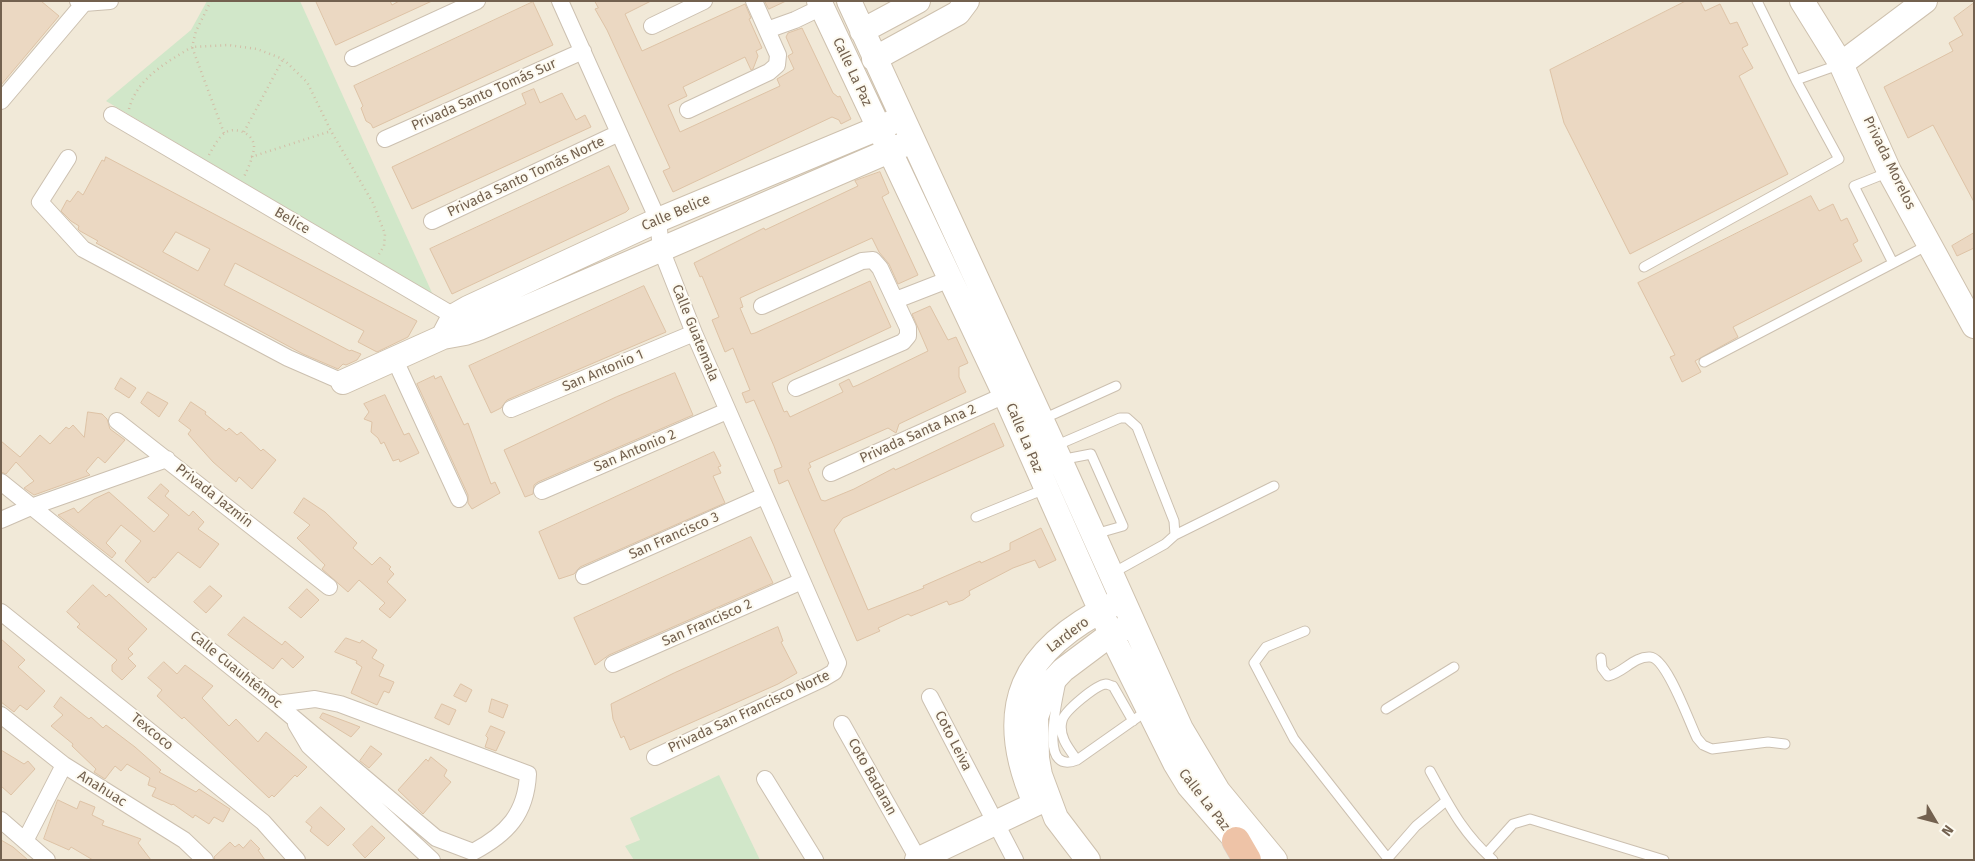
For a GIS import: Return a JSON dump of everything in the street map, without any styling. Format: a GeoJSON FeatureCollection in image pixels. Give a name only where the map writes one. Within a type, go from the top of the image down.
{"type":"FeatureCollection","features":[{"type":"Feature","properties":{"kind":"street"},"geometry":{"type":"LineString","coordinates":[[1,102],[81,2],[110,1]]}},
{"type":"Feature","properties":{"kind":"street"},"geometry":{"type":"LineString","coordinates":[[353,58],[477,1]]}},
{"type":"Feature","properties":{"kind":"street","name":"Calle Guatemala"},"geometry":{"type":"LineString","coordinates":[[560,1],[658,220],[661,249],[694,332],[727,412],[838,663]]}},
{"type":"Feature","properties":{"kind":"street"},"geometry":{"type":"LineString","coordinates":[[652,26],[704,1]]}},
{"type":"Feature","properties":{"kind":"street"},"geometry":{"type":"LineString","coordinates":[[688,110],[769,72],[777,65],[778,55],[754,1]]}},
{"type":"Feature","properties":{"kind":"street"},"geometry":{"type":"LineString","coordinates":[[862,31],[918,1]]}},
{"type":"Feature","properties":{"kind":"street"},"geometry":{"type":"LineString","coordinates":[[874,59],[958,13],[967,1]]}},
{"type":"Feature","properties":{"kind":"street","name":"Privada Morelos"},"geometry":{"type":"LineString","coordinates":[[1802,1],[1841,64],[1889,172],[1974,326]]}},
{"type":"Feature","properties":{"kind":"street"},"geometry":{"type":"LineString","coordinates":[[1841,64],[1925,1]]}},
{"type":"Feature","properties":{"kind":"street","name":"Calle La Paz"},"geometry":{"type":"LineString","coordinates":[[851,2],[874,59],[1040,420],[1101,610],[1141,715],[1189,786],[1245,854]]}},
{"type":"Feature","properties":{"kind":"street"},"geometry":{"type":"LineString","coordinates":[[767,30],[795,20],[821,4]]}},
{"type":"Feature","properties":{"kind":"street","name":"Calle La Paz"},"geometry":{"type":"LineString","coordinates":[[821,4],[878,128],[1006,395],[1057,474],[1093,535],[1181,729],[1201,765],[1218,790],[1275,860]]}},
{"type":"Feature","properties":{"kind":"street","name":"Privada Santo Tomás Sur"},"geometry":{"type":"LineString","coordinates":[[385,139],[583,52]]}},
{"type":"Feature","properties":{"kind":"street","name":"Calle Belice"},"geometry":{"type":"LineString","coordinates":[[454,329],[658,220],[902,118]]}},
{"type":"Feature","properties":{"kind":"street","name":"Belice"},"geometry":{"type":"LineString","coordinates":[[119,119],[372,268],[454,329]]}},
{"type":"Feature","properties":{"kind":"street","name":"Privada Santo Tomás Norte"},"geometry":{"type":"LineString","coordinates":[[432,221],[619,133]]}},
{"type":"Feature","properties":{"kind":"street","name":"Calle Belice"},"geometry":{"type":"LineString","coordinates":[[454,329],[661,249],[912,141]]}},
{"type":"Feature","properties":{"kind":"street"},"geometry":{"type":"LineString","coordinates":[[68,158],[40,202],[83,249],[288,358],[343,382],[395,360],[454,329]]}},
{"type":"Feature","properties":{"kind":"street"},"geometry":{"type":"LineString","coordinates":[[762,306],[862,261],[872,260],[880,268],[908,328],[908,336],[902,342],[796,388]]}},
{"type":"Feature","properties":{"kind":"street"},"geometry":{"type":"LineString","coordinates":[[896,300],[950,279]]}},
{"type":"Feature","properties":{"kind":"street","name":"San Antonio 1"},"geometry":{"type":"LineString","coordinates":[[511,410],[694,332]]}},
{"type":"Feature","properties":{"kind":"street"},"geometry":{"type":"LineString","coordinates":[[395,360],[459,499]]}},
{"type":"Feature","properties":{"kind":"street","name":"Privada Santa Ana 2"},"geometry":{"type":"LineString","coordinates":[[831,473],[1006,395]]}},
{"type":"Feature","properties":{"kind":"street","name":"San Antonio 2"},"geometry":{"type":"LineString","coordinates":[[542,491],[727,412]]}},
{"type":"Feature","properties":{"kind":"street"},"geometry":{"type":"LineString","coordinates":[[117,421],[167,459]]}},
{"type":"Feature","properties":{"kind":"street","name":"Privada Jazmín"},"geometry":{"type":"LineString","coordinates":[[1,520],[31,507],[167,459],[329,587]]}},
{"type":"Feature","properties":{"kind":"street","name":"Calle Cuauhtémoc"},"geometry":{"type":"LineString","coordinates":[[1,482],[278,704],[436,838],[473,852],[496,840],[514,819],[527,794],[528,774],[340,704],[315,699],[278,704]]}},
{"type":"Feature","properties":{"kind":"street","name":"San Francisco 3"},"geometry":{"type":"LineString","coordinates":[[584,576],[764,496]]}},
{"type":"Feature","properties":{"kind":"street","name":"San Francisco 2"},"geometry":{"type":"LineString","coordinates":[[613,664],[802,581]]}},
{"type":"Feature","properties":{"kind":"street","name":"Lardero"},"geometry":{"type":"LineString","coordinates":[[1088,860],[1020,767],[1015,728],[1020,696],[1047,677],[1038,659],[1050,646],[1101,610],[1122,600]]}},
{"type":"Feature","properties":{"kind":"street","name":"Texcoco"},"geometry":{"type":"LineString","coordinates":[[1,612],[263,822],[296,860]]}},
{"type":"Feature","properties":{"kind":"street"},"geometry":{"type":"LineString","coordinates":[[1047,677],[1110,634],[1134,624]]}},
{"type":"Feature","properties":{"kind":"street","name":"Privada San Francisco Norte"},"geometry":{"type":"LineString","coordinates":[[655,757],[824,678],[834,672],[838,663]]}},
{"type":"Feature","properties":{"kind":"street","name":"Coto Leiva"},"geometry":{"type":"LineString","coordinates":[[930,697],[1015,860]]}},
{"type":"Feature","properties":{"kind":"street","name":"Anahuac"},"geometry":{"type":"LineString","coordinates":[[1,715],[64,765],[184,840],[205,860]]}},
{"type":"Feature","properties":{"kind":"street"},"geometry":{"type":"LineString","coordinates":[[293,717],[298,731],[309,746],[432,860]]}},
{"type":"Feature","properties":{"kind":"street","name":"Coto Badaran"},"geometry":{"type":"LineString","coordinates":[[842,724],[917,859]]}},
{"type":"Feature","properties":{"kind":"street"},"geometry":{"type":"LineString","coordinates":[[25,841],[64,765]]}},
{"type":"Feature","properties":{"kind":"street"},"geometry":{"type":"LineString","coordinates":[[764,778],[815,860]]}},
{"type":"Feature","properties":{"kind":"street"},"geometry":{"type":"LineString","coordinates":[[917,859],[994,822],[1047,806]]}},
{"type":"Feature","properties":{"kind":"street"},"geometry":{"type":"LineString","coordinates":[[1,820],[47,860]]}},
{"type":"Feature","properties":{"kind":"lane"},"geometry":{"type":"LineString","coordinates":[[1644,267],[1839,159],[1796,80],[1757,1]]}},
{"type":"Feature","properties":{"kind":"lane"},"geometry":{"type":"LineString","coordinates":[[1796,80],[1841,64]]}},
{"type":"Feature","properties":{"kind":"lane"},"geometry":{"type":"LineString","coordinates":[[1889,172],[1854,186],[1893,263]]}},
{"type":"Feature","properties":{"kind":"lane"},"geometry":{"type":"LineString","coordinates":[[1704,362],[1930,244]]}},
{"type":"Feature","properties":{"kind":"lane"},"geometry":{"type":"LineString","coordinates":[[1040,420],[1116,386]]}},
{"type":"Feature","properties":{"kind":"lane"},"geometry":{"type":"LineString","coordinates":[[1057,474],[1120,418],[1131,421],[1137,427],[1174,521],[1175,535]]}},
{"type":"Feature","properties":{"kind":"lane"},"geometry":{"type":"LineString","coordinates":[[976,517],[1091,454],[1123,526],[1093,535]]}},
{"type":"Feature","properties":{"kind":"lane"},"geometry":{"type":"LineString","coordinates":[[1111,574],[1165,544],[1175,535],[1274,486]]}},
{"type":"Feature","properties":{"kind":"lane"},"geometry":{"type":"LineString","coordinates":[[1305,631],[1266,647],[1254,663],[1294,739],[1389,859],[1416,826],[1446,801]]}},
{"type":"Feature","properties":{"kind":"lane"},"geometry":{"type":"LineString","coordinates":[[1601,658],[1602,668],[1608,676],[1640,659],[1650,657],[1658,660],[1668,673],[1697,738],[1703,745],[1712,749],[1768,742],[1785,744]]}},
{"type":"Feature","properties":{"kind":"lane"},"geometry":{"type":"LineString","coordinates":[[1386,709],[1454,667]]}},
{"type":"Feature","properties":{"kind":"lane"},"geometry":{"type":"LineString","coordinates":[[1047,677],[1052,745],[1055,756],[1061,760],[1070,762],[1077,760],[1141,715],[1114,686],[1105,684],[1099,687],[1070,708],[1062,721],[1062,738],[1077,760]]}},
{"type":"Feature","properties":{"kind":"lane"},"geometry":{"type":"LineString","coordinates":[[1430,771],[1459,824],[1472,841],[1490,857],[1513,824],[1530,819],[1664,860]]}},
{"type":"Feature","properties":{"kind":"path"},"geometry":{"type":"LineString","coordinates":[[212,1],[196,31],[192,48],[224,133]]}},
{"type":"Feature","properties":{"kind":"path"},"geometry":{"type":"LineString","coordinates":[[119,119],[141,86],[158,68],[192,48],[228,45],[256,49],[282,59],[307,82],[331,131],[373,202],[385,234],[384,246],[372,268]]}},
{"type":"Feature","properties":{"kind":"path"},"geometry":{"type":"LineString","coordinates":[[244,132],[282,59]]}},
{"type":"Feature","properties":{"kind":"path"},"geometry":{"type":"LineString","coordinates":[[202,168],[224,133],[234,130],[244,132],[254,146],[239,190]]}},
{"type":"Feature","properties":{"kind":"path"},"geometry":{"type":"LineString","coordinates":[[251,157],[331,131]]}},
{"type":"Feature","properties":{"kind":"shaded area"},"geometry":{"type":"Polygon","coordinates":[[[1,1],[1974,1],[1974,860],[1,860],[1,1]]]}},
{"type":"Feature","properties":{"kind":"green space"},"geometry":{"type":"Polygon","coordinates":[[[207,1],[300,1],[433,295],[106,101],[191,30],[207,1]]]}},
{"type":"Feature","properties":{"kind":"green space"},"geometry":{"type":"Polygon","coordinates":[[[719,775],[760,860],[634,860],[625,846],[640,840],[630,818],[719,775]]]}},
{"type":"Feature","properties":{"kind":"building"},"geometry":{"type":"Polygon","coordinates":[[[1,1],[41,1],[59,16],[1,85],[1,1]]]}},
{"type":"Feature","properties":{"kind":"building"},"geometry":{"type":"Polygon","coordinates":[[[316,1],[390,1],[392,5],[399,1],[432,1],[336,45],[316,1]]]}},
{"type":"Feature","properties":{"kind":"building"},"geometry":{"type":"Polygon","coordinates":[[[595,1],[651,1],[625,14],[642,51],[745,4],[751,18],[749,19],[762,48],[756,51],[758,56],[753,69],[751,70],[745,57],[683,87],[687,96],[668,105],[680,132],[780,86],[777,79],[794,69],[788,56],[793,53],[786,37],[788,33],[802,28],[833,93],[838,97],[840,96],[851,119],[841,124],[839,120],[832,117],[673,192],[663,171],[670,168],[607,30],[595,9],[598,8],[595,1]]]}},
{"type":"Feature","properties":{"kind":"building"},"geometry":{"type":"Polygon","coordinates":[[[765,1],[786,1],[769,9],[765,1]]]}},
{"type":"Feature","properties":{"kind":"building"},"geometry":{"type":"Polygon","coordinates":[[[1686,1],[1700,1],[1705,11],[1720,4],[1730,24],[1737,22],[1748,45],[1742,48],[1753,68],[1739,76],[1788,174],[1630,254],[1564,123],[1550,70],[1686,1]]]}},
{"type":"Feature","properties":{"kind":"building"},"geometry":{"type":"Polygon","coordinates":[[[533,2],[553,45],[373,128],[366,121],[361,108],[363,106],[354,86],[533,2]]]}},
{"type":"Feature","properties":{"kind":"building"},"geometry":{"type":"Polygon","coordinates":[[[1974,3],[1974,202],[1933,125],[1908,138],[1884,87],[1953,51],[1949,43],[1963,35],[1954,18],[1974,3]]]}},
{"type":"Feature","properties":{"kind":"building"},"geometry":{"type":"Polygon","coordinates":[[[534,89],[540,103],[562,93],[576,120],[585,115],[591,127],[412,209],[392,167],[526,104],[522,94],[534,89]]]}},
{"type":"Feature","properties":{"kind":"building"},"geometry":{"type":"Polygon","coordinates":[[[106,157],[417,321],[408,337],[377,352],[358,342],[364,331],[235,263],[224,285],[350,351],[361,354],[357,360],[346,365],[343,364],[338,369],[303,354],[96,243],[98,241],[80,231],[78,229],[79,226],[61,211],[67,200],[70,202],[78,191],[83,195],[102,160],[104,161],[106,157]],[[176,232],[163,252],[198,271],[210,249],[176,232]]]}},
{"type":"Feature","properties":{"kind":"building"},"geometry":{"type":"Polygon","coordinates":[[[609,166],[629,209],[626,212],[452,294],[430,249],[609,166]]]}},
{"type":"Feature","properties":{"kind":"building"},"geometry":{"type":"Polygon","coordinates":[[[880,172],[889,193],[882,197],[918,275],[898,284],[889,264],[879,252],[872,238],[740,298],[743,307],[740,308],[751,334],[870,281],[891,327],[772,383],[784,412],[787,411],[790,417],[843,392],[839,384],[849,379],[853,387],[928,351],[912,314],[930,306],[948,340],[956,337],[968,363],[959,367],[959,377],[966,392],[899,424],[896,433],[888,428],[809,463],[811,467],[808,469],[821,500],[825,501],[854,489],[894,468],[895,470],[904,466],[994,423],[1004,446],[843,518],[834,530],[868,610],[924,588],[923,586],[980,561],[981,563],[1010,550],[1010,543],[1041,528],[1056,560],[1039,568],[1035,560],[1013,568],[969,591],[970,595],[963,600],[949,605],[947,601],[911,616],[908,614],[878,628],[880,631],[857,641],[788,480],[779,484],[774,470],[782,467],[774,446],[754,400],[746,403],[742,393],[750,390],[733,348],[725,352],[712,320],[719,317],[702,276],[700,277],[694,263],[764,228],[765,230],[858,186],[855,181],[880,172]]]}},
{"type":"Feature","properties":{"kind":"building"},"geometry":{"type":"Polygon","coordinates":[[[1811,196],[1819,211],[1833,204],[1841,221],[1847,218],[1858,241],[1853,244],[1862,261],[1733,327],[1738,337],[1695,361],[1701,372],[1682,382],[1670,357],[1675,355],[1638,283],[1811,196]]]}},
{"type":"Feature","properties":{"kind":"building"},"geometry":{"type":"Polygon","coordinates":[[[1974,233],[1974,248],[1957,256],[1952,246],[1974,233]]]}},
{"type":"Feature","properties":{"kind":"building"},"geometry":{"type":"Polygon","coordinates":[[[644,286],[666,332],[507,400],[501,408],[491,413],[469,366],[644,286]]]}},
{"type":"Feature","properties":{"kind":"building"},"geometry":{"type":"Polygon","coordinates":[[[675,373],[693,415],[538,482],[534,485],[533,494],[525,497],[504,450],[616,397],[675,373]]]}},
{"type":"Feature","properties":{"kind":"building"},"geometry":{"type":"Polygon","coordinates":[[[434,376],[435,379],[441,376],[464,425],[468,423],[491,484],[495,482],[500,493],[472,509],[468,503],[468,495],[417,384],[434,376]]]}},
{"type":"Feature","properties":{"kind":"building"},"geometry":{"type":"Polygon","coordinates":[[[121,378],[136,388],[129,398],[115,389],[121,378]]]}},
{"type":"Feature","properties":{"kind":"building"},"geometry":{"type":"Polygon","coordinates":[[[148,392],[168,403],[159,417],[141,403],[148,392]]]}},
{"type":"Feature","properties":{"kind":"building"},"geometry":{"type":"Polygon","coordinates":[[[385,395],[404,435],[409,433],[419,453],[400,462],[399,459],[393,461],[384,442],[381,444],[378,438],[371,432],[372,422],[364,419],[369,412],[364,404],[385,395]]]}},
{"type":"Feature","properties":{"kind":"building"},"geometry":{"type":"Polygon","coordinates":[[[191,402],[206,412],[205,414],[226,431],[229,428],[237,435],[241,432],[261,451],[263,449],[276,460],[252,489],[239,477],[236,482],[213,462],[188,434],[191,430],[179,421],[191,402]]]}},
{"type":"Feature","properties":{"kind":"building"},"geometry":{"type":"Polygon","coordinates":[[[88,412],[102,414],[107,419],[110,429],[125,440],[105,463],[98,457],[86,471],[90,475],[34,495],[24,488],[34,481],[16,462],[6,474],[1,472],[1,441],[20,457],[40,435],[50,444],[66,427],[69,429],[73,425],[84,437],[88,412]]]}},
{"type":"Feature","properties":{"kind":"building"},"geometry":{"type":"Polygon","coordinates":[[[714,452],[721,466],[718,467],[721,473],[713,476],[725,503],[580,567],[574,574],[559,579],[539,532],[714,452]]]}},
{"type":"Feature","properties":{"kind":"building"},"geometry":{"type":"Polygon","coordinates":[[[161,484],[169,491],[165,496],[189,516],[193,511],[204,522],[198,529],[219,544],[200,568],[178,552],[155,578],[153,577],[148,583],[125,561],[141,541],[121,525],[106,543],[116,553],[112,558],[58,515],[74,508],[78,513],[94,499],[109,492],[154,532],[169,515],[148,498],[161,484]]]}},
{"type":"Feature","properties":{"kind":"building"},"geometry":{"type":"Polygon","coordinates":[[[304,498],[325,512],[357,543],[353,548],[372,565],[380,557],[391,567],[389,569],[394,574],[387,582],[406,600],[390,618],[379,609],[385,603],[359,580],[348,592],[322,569],[325,565],[297,538],[310,525],[294,513],[304,498]]]}},
{"type":"Feature","properties":{"kind":"building"},"geometry":{"type":"Polygon","coordinates":[[[751,537],[773,583],[609,655],[595,665],[574,618],[751,537]]]}},
{"type":"Feature","properties":{"kind":"building"},"geometry":{"type":"Polygon","coordinates":[[[93,585],[106,597],[109,594],[147,629],[128,649],[133,654],[128,658],[136,666],[122,680],[112,671],[112,665],[117,660],[77,627],[80,624],[67,612],[93,585]]]}},
{"type":"Feature","properties":{"kind":"building"},"geometry":{"type":"Polygon","coordinates":[[[210,586],[222,596],[206,613],[194,602],[210,586]]]}},
{"type":"Feature","properties":{"kind":"building"},"geometry":{"type":"Polygon","coordinates":[[[307,589],[319,600],[301,618],[289,608],[307,589]]]}},
{"type":"Feature","properties":{"kind":"building"},"geometry":{"type":"Polygon","coordinates":[[[244,617],[282,645],[285,641],[304,657],[293,668],[282,658],[273,669],[228,635],[244,617]]]}},
{"type":"Feature","properties":{"kind":"building"},"geometry":{"type":"Polygon","coordinates":[[[778,627],[783,641],[781,642],[797,673],[778,684],[630,750],[624,736],[621,738],[613,719],[611,704],[674,673],[778,627]]]}},
{"type":"Feature","properties":{"kind":"building"},"geometry":{"type":"Polygon","coordinates":[[[346,638],[360,643],[362,640],[377,650],[372,658],[384,665],[379,676],[394,682],[389,693],[384,691],[377,705],[351,693],[362,667],[356,663],[357,661],[335,652],[346,638]]]}},
{"type":"Feature","properties":{"kind":"building"},"geometry":{"type":"Polygon","coordinates":[[[1,639],[25,660],[18,667],[45,691],[27,710],[20,705],[14,712],[1,702],[1,639]]]}},
{"type":"Feature","properties":{"kind":"building"},"geometry":{"type":"Polygon","coordinates":[[[164,662],[177,674],[185,665],[213,686],[202,698],[229,726],[236,719],[258,742],[266,732],[307,767],[297,777],[295,775],[274,797],[272,795],[269,798],[184,717],[182,719],[157,696],[162,690],[148,678],[164,662]]]}},
{"type":"Feature","properties":{"kind":"building"},"geometry":{"type":"Polygon","coordinates":[[[461,684],[472,690],[466,702],[454,696],[461,684]]]}},
{"type":"Feature","properties":{"kind":"building"},"geometry":{"type":"Polygon","coordinates":[[[61,697],[89,719],[91,717],[103,728],[106,725],[135,747],[161,770],[159,772],[196,792],[199,789],[230,809],[223,822],[214,817],[209,824],[195,815],[193,818],[173,804],[152,796],[156,788],[148,785],[150,778],[127,764],[121,771],[115,766],[105,779],[94,772],[96,769],[72,746],[73,744],[51,726],[63,715],[54,707],[61,697]]]}},
{"type":"Feature","properties":{"kind":"building"},"geometry":{"type":"Polygon","coordinates":[[[492,699],[508,705],[503,718],[489,712],[492,699]]]}},
{"type":"Feature","properties":{"kind":"building"},"geometry":{"type":"Polygon","coordinates":[[[442,704],[456,710],[449,725],[435,718],[442,704]]]}},
{"type":"Feature","properties":{"kind":"building"},"geometry":{"type":"Polygon","coordinates":[[[323,713],[360,727],[351,737],[320,718],[323,713]]]}},
{"type":"Feature","properties":{"kind":"building"},"geometry":{"type":"Polygon","coordinates":[[[491,726],[505,732],[496,751],[485,747],[488,738],[486,736],[491,726]]]}},
{"type":"Feature","properties":{"kind":"building"},"geometry":{"type":"Polygon","coordinates":[[[371,746],[382,754],[369,768],[360,761],[371,746]]]}},
{"type":"Feature","properties":{"kind":"building"},"geometry":{"type":"Polygon","coordinates":[[[1,750],[24,764],[28,761],[35,769],[11,795],[1,786],[1,750]]]}},
{"type":"Feature","properties":{"kind":"building"},"geometry":{"type":"Polygon","coordinates":[[[431,757],[447,770],[444,776],[451,782],[423,814],[398,790],[426,759],[428,761],[431,757]]]}},
{"type":"Feature","properties":{"kind":"building"},"geometry":{"type":"Polygon","coordinates":[[[58,800],[77,809],[80,801],[95,807],[92,815],[104,821],[102,825],[141,839],[138,843],[151,860],[93,860],[71,847],[69,850],[44,839],[58,800]]]}},
{"type":"Feature","properties":{"kind":"building"},"geometry":{"type":"Polygon","coordinates":[[[321,807],[345,829],[328,846],[310,831],[312,827],[306,822],[321,807]]]}},
{"type":"Feature","properties":{"kind":"building"},"geometry":{"type":"Polygon","coordinates":[[[372,826],[385,838],[365,858],[353,845],[372,826]]]}},
{"type":"Feature","properties":{"kind":"building"},"geometry":{"type":"Polygon","coordinates":[[[1,840],[13,847],[28,860],[1,860],[1,840]]]}},
{"type":"Feature","properties":{"kind":"building"},"geometry":{"type":"Polygon","coordinates":[[[251,840],[260,849],[258,850],[265,860],[215,860],[214,857],[230,842],[235,847],[239,844],[243,848],[251,840]]]}}]}
